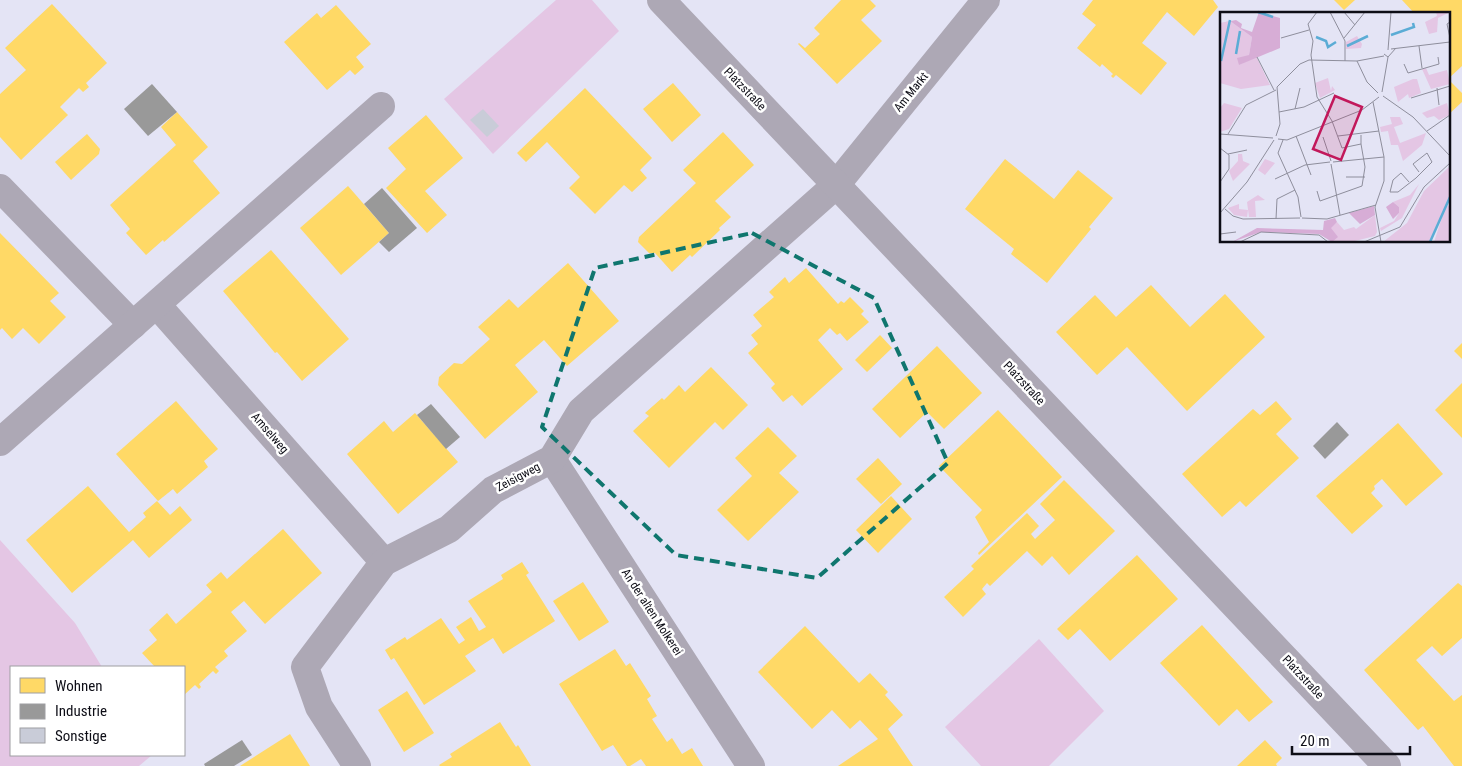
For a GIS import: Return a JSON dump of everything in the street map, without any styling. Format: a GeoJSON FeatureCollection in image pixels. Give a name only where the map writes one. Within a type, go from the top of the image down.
{"type":"FeatureCollection","features":[{"type":"Feature","properties":{"kind":"street","name":"Platzstraße"},"geometry":{"type":"LineString","coordinates":[[661,0],[1387,766]]}},
{"type":"Feature","properties":{"kind":"street","name":"Am Markt"},"geometry":{"type":"LineString","coordinates":[[836,185],[986,0]]}},
{"type":"Feature","properties":{"kind":"street"},"geometry":{"type":"LineString","coordinates":[[0,442],[381,106]]}},
{"type":"Feature","properties":{"kind":"street","name":"Zeisigweg"},"geometry":{"type":"LineString","coordinates":[[357,766],[319,707],[304,667],[384,562],[449,529],[494,490],[552,459],[581,412],[836,185]]}},
{"type":"Feature","properties":{"kind":"street"},"geometry":{"type":"LineString","coordinates":[[0,188],[133,325]]}},
{"type":"Feature","properties":{"kind":"street","name":"Amselweg"},"geometry":{"type":"LineString","coordinates":[[157,305],[384,562]]}},
{"type":"Feature","properties":{"kind":"street","name":"An der alten Molkerei"},"geometry":{"type":"LineString","coordinates":[[552,459],[751,766]]}},
{"type":"Feature","properties":{"kind":"highlighted area"},"geometry":{"type":"Polygon","coordinates":[[[752,233],[874,298],[948,463],[817,578],[676,555],[542,427],[595,268],[752,233]]]}},
{"type":"Feature","properties":{"kind":"shaded area"},"geometry":{"type":"Polygon","coordinates":[[[556,0],[592,0],[619,31],[493,154],[444,99],[556,0]]]}},
{"type":"Feature","properties":{"kind":"shaded area"},"geometry":{"type":"Polygon","coordinates":[[[0,540],[75,623],[101,666],[10,666],[10,756],[151,756],[139,766],[0,766],[0,540]]]}},
{"type":"Feature","properties":{"kind":"shaded area"},"geometry":{"type":"Polygon","coordinates":[[[1039,639],[1104,711],[1049,766],[981,766],[945,727],[1039,639]]]}},
{"type":"Feature","properties":{"kind":"building: Wohnen"},"geometry":{"type":"Polygon","coordinates":[[[841,0],[870,0],[876,6],[861,20],[882,41],[837,84],[798,44],[805,48],[820,34],[814,28],[841,0]]]}},
{"type":"Feature","properties":{"kind":"building: Wohnen"},"geometry":{"type":"Polygon","coordinates":[[[1093,0],[1213,0],[1218,7],[1194,36],[1167,12],[1142,43],[1167,63],[1141,95],[1116,75],[1113,78],[1111,76],[1113,74],[1102,64],[1100,67],[1077,48],[1096,25],[1082,14],[1093,0]]]}},
{"type":"Feature","properties":{"kind":"building: Wohnen"},"geometry":{"type":"Polygon","coordinates":[[[1334,0],[1355,0],[1344,10],[1334,0]]]}},
{"type":"Feature","properties":{"kind":"building: Wohnen"},"geometry":{"type":"Polygon","coordinates":[[[1402,0],[1462,0],[1462,66],[1450,77],[1450,12],[1413,12],[1402,0]]]}},
{"type":"Feature","properties":{"kind":"building: Wohnen"},"geometry":{"type":"Polygon","coordinates":[[[52,4],[107,63],[86,83],[89,87],[83,92],[79,88],[60,107],[68,115],[21,160],[0,137],[0,94],[26,70],[5,48],[52,4]]]}},
{"type":"Feature","properties":{"kind":"building: Wohnen"},"geometry":{"type":"Polygon","coordinates":[[[336,5],[371,44],[356,57],[364,67],[355,75],[350,70],[327,90],[284,42],[317,13],[321,18],[336,5]]]}},
{"type":"Feature","properties":{"kind":"building: Wohnen"},"geometry":{"type":"Polygon","coordinates":[[[1450,81],[1462,93],[1462,102],[1450,113],[1450,81]]]}},
{"type":"Feature","properties":{"kind":"building: Wohnen"},"geometry":{"type":"Polygon","coordinates":[[[673,83],[701,115],[672,142],[643,109],[673,83]]]}},
{"type":"Feature","properties":{"kind":"building: Wohnen"},"geometry":{"type":"Polygon","coordinates":[[[585,88],[652,158],[640,170],[647,178],[632,192],[624,185],[595,214],[569,188],[580,177],[547,142],[526,162],[517,153],[585,88]]]}},
{"type":"Feature","properties":{"kind":"building: Wohnen"},"geometry":{"type":"Polygon","coordinates":[[[177,112],[208,147],[193,161],[220,193],[164,242],[163,240],[146,255],[126,233],[130,229],[110,205],[176,145],[161,127],[177,112]]]}},
{"type":"Feature","properties":{"kind":"building: Wohnen"},"geometry":{"type":"Polygon","coordinates":[[[426,115],[463,158],[425,191],[447,215],[427,233],[386,188],[406,169],[388,148],[426,115]]]}},
{"type":"Feature","properties":{"kind":"building: Wohnen"},"geometry":{"type":"Polygon","coordinates":[[[723,132],[754,165],[715,201],[731,217],[692,257],[690,255],[672,272],[655,253],[649,253],[638,242],[639,237],[696,183],[683,170],[723,132]]]}},
{"type":"Feature","properties":{"kind":"building: Wohnen"},"geometry":{"type":"Polygon","coordinates":[[[87,134],[100,149],[99,154],[71,180],[55,162],[87,134]]]}},
{"type":"Feature","properties":{"kind":"building: Wohnen"},"geometry":{"type":"Polygon","coordinates":[[[1005,159],[1054,199],[1078,170],[1113,198],[1089,227],[1091,229],[1047,283],[1011,254],[1014,249],[965,209],[1005,159]]]}},
{"type":"Feature","properties":{"kind":"building: Wohnen"},"geometry":{"type":"Polygon","coordinates":[[[348,186],[389,233],[341,275],[300,228],[348,186]]]}},
{"type":"Feature","properties":{"kind":"building: Wohnen"},"geometry":{"type":"Polygon","coordinates":[[[0,233],[59,293],[50,301],[66,317],[39,344],[23,328],[12,339],[2,328],[0,330],[0,233]]]}},
{"type":"Feature","properties":{"kind":"building: Wohnen"},"geometry":{"type":"Polygon","coordinates":[[[271,250],[349,339],[302,381],[277,352],[275,353],[223,291],[271,250]]]}},
{"type":"Feature","properties":{"kind":"building: Wohnen"},"geometry":{"type":"Polygon","coordinates":[[[568,263],[619,321],[567,366],[544,340],[515,365],[538,392],[485,439],[438,385],[439,377],[454,363],[462,364],[490,339],[478,327],[509,299],[518,308],[568,263]]]}},
{"type":"Feature","properties":{"kind":"building: Wohnen"},"geometry":{"type":"Polygon","coordinates":[[[806,268],[838,304],[841,301],[844,303],[850,297],[864,311],[861,314],[869,322],[847,341],[840,333],[837,335],[830,328],[818,340],[843,369],[802,406],[792,395],[783,402],[771,388],[775,384],[748,353],[758,344],[751,335],[762,326],[753,315],[774,297],[769,292],[785,277],[789,283],[806,268]]]}},
{"type":"Feature","properties":{"kind":"building: Wohnen"},"geometry":{"type":"Polygon","coordinates":[[[1151,285],[1190,327],[1225,294],[1265,337],[1187,411],[1127,347],[1097,375],[1056,332],[1095,295],[1116,317],[1151,285]]]}},
{"type":"Feature","properties":{"kind":"building: Wohnen"},"geometry":{"type":"Polygon","coordinates":[[[880,335],[892,348],[867,372],[855,360],[880,335]]]}},
{"type":"Feature","properties":{"kind":"building: Wohnen"},"geometry":{"type":"Polygon","coordinates":[[[1462,343],[1462,359],[1454,351],[1462,343]]]}},
{"type":"Feature","properties":{"kind":"building: Wohnen"},"geometry":{"type":"Polygon","coordinates":[[[937,346],[982,393],[944,429],[927,412],[900,438],[872,409],[937,346]]]}},
{"type":"Feature","properties":{"kind":"building: Wohnen"},"geometry":{"type":"Polygon","coordinates":[[[711,367],[748,405],[723,430],[715,422],[669,468],[633,431],[649,416],[645,413],[662,398],[664,400],[679,385],[685,392],[711,367]]]}},
{"type":"Feature","properties":{"kind":"building: Wohnen"},"geometry":{"type":"Polygon","coordinates":[[[1462,383],[1462,438],[1435,410],[1462,383]]]}},
{"type":"Feature","properties":{"kind":"building: Wohnen"},"geometry":{"type":"Polygon","coordinates":[[[176,401],[218,449],[204,461],[208,467],[177,494],[173,489],[158,501],[116,454],[176,401]]]}},
{"type":"Feature","properties":{"kind":"building: Wohnen"},"geometry":{"type":"Polygon","coordinates":[[[1276,401],[1292,419],[1276,434],[1299,458],[1246,507],[1240,501],[1222,517],[1182,474],[1253,409],[1260,415],[1276,401]]]}},
{"type":"Feature","properties":{"kind":"building: Wohnen"},"geometry":{"type":"Polygon","coordinates":[[[998,410],[1062,477],[979,555],[978,553],[989,542],[975,517],[982,510],[939,466],[998,410]]]}},
{"type":"Feature","properties":{"kind":"building: Wohnen"},"geometry":{"type":"Polygon","coordinates":[[[415,413],[458,462],[398,514],[347,454],[384,421],[393,432],[415,413]]]}},
{"type":"Feature","properties":{"kind":"building: Wohnen"},"geometry":{"type":"Polygon","coordinates":[[[1398,423],[1443,474],[1406,506],[1382,479],[1374,486],[1375,489],[1371,493],[1383,506],[1352,534],[1316,496],[1398,423]]]}},
{"type":"Feature","properties":{"kind":"building: Wohnen"},"geometry":{"type":"Polygon","coordinates":[[[768,427],[797,456],[779,473],[799,492],[748,541],[717,510],[752,476],[735,458],[768,427]]]}},
{"type":"Feature","properties":{"kind":"building: Wohnen"},"geometry":{"type":"Polygon","coordinates":[[[878,458],[902,484],[881,504],[856,479],[878,458]]]}},
{"type":"Feature","properties":{"kind":"building: Wohnen"},"geometry":{"type":"Polygon","coordinates":[[[1064,480],[1115,531],[1069,575],[1052,556],[1042,566],[1027,551],[990,586],[987,583],[982,589],[986,594],[963,617],[944,597],[974,569],[971,566],[1027,513],[1039,526],[1031,534],[1035,539],[1055,520],[1040,504],[1064,480]]]}},
{"type":"Feature","properties":{"kind":"building: Wohnen"},"geometry":{"type":"Polygon","coordinates":[[[88,486],[129,532],[146,517],[143,513],[157,501],[170,515],[180,506],[192,520],[149,558],[133,540],[72,593],[26,540],[88,486]]]}},
{"type":"Feature","properties":{"kind":"building: Wohnen"},"geometry":{"type":"Polygon","coordinates":[[[891,496],[912,519],[878,553],[856,530],[891,496]]]}},
{"type":"Feature","properties":{"kind":"building: Wohnen"},"geometry":{"type":"Polygon","coordinates":[[[283,529],[322,573],[265,624],[244,601],[231,612],[247,631],[224,651],[228,656],[215,667],[219,671],[216,674],[213,671],[199,684],[201,687],[199,689],[195,685],[185,694],[185,666],[154,666],[142,653],[157,640],[149,630],[167,613],[176,624],[212,592],[206,585],[221,572],[227,579],[283,529]]]}},
{"type":"Feature","properties":{"kind":"building: Wohnen"},"geometry":{"type":"Polygon","coordinates":[[[1137,555],[1178,599],[1110,661],[1080,629],[1068,640],[1057,629],[1137,555]]]}},
{"type":"Feature","properties":{"kind":"building: Wohnen"},"geometry":{"type":"Polygon","coordinates":[[[522,562],[529,573],[526,575],[555,621],[503,654],[493,638],[465,656],[476,671],[424,705],[394,658],[391,660],[385,650],[405,637],[407,640],[441,618],[459,644],[465,640],[456,627],[471,617],[479,631],[486,627],[468,601],[503,579],[501,575],[522,562]]]}},
{"type":"Feature","properties":{"kind":"building: Wohnen"},"geometry":{"type":"Polygon","coordinates":[[[583,582],[609,622],[579,641],[553,601],[583,582]]]}},
{"type":"Feature","properties":{"kind":"building: Wohnen"},"geometry":{"type":"Polygon","coordinates":[[[1458,583],[1462,586],[1462,638],[1442,656],[1432,646],[1416,660],[1454,701],[1462,695],[1462,766],[1454,766],[1423,726],[1418,730],[1364,670],[1458,583]]]}},
{"type":"Feature","properties":{"kind":"building: Wohnen"},"geometry":{"type":"Polygon","coordinates":[[[1202,625],[1273,702],[1249,722],[1237,709],[1219,726],[1160,663],[1202,625]]]}},
{"type":"Feature","properties":{"kind":"building: Wohnen"},"geometry":{"type":"Polygon","coordinates":[[[805,626],[859,683],[870,673],[888,692],[885,695],[903,715],[888,729],[913,766],[838,766],[878,739],[860,720],[850,729],[832,710],[812,729],[758,672],[805,626]]]}},
{"type":"Feature","properties":{"kind":"building: Wohnen"},"geometry":{"type":"Polygon","coordinates":[[[615,649],[626,666],[630,663],[651,696],[647,699],[657,716],[652,719],[667,742],[672,738],[682,754],[692,748],[703,766],[646,766],[641,759],[627,766],[613,745],[602,751],[559,684],[615,649]]]}},
{"type":"Feature","properties":{"kind":"building: Wohnen"},"geometry":{"type":"Polygon","coordinates":[[[407,691],[434,733],[404,752],[378,710],[407,691]]]}},
{"type":"Feature","properties":{"kind":"building: Wohnen"},"geometry":{"type":"Polygon","coordinates":[[[500,722],[531,766],[439,765],[452,757],[450,754],[500,722]]]}},
{"type":"Feature","properties":{"kind":"building: Wohnen"},"geometry":{"type":"Polygon","coordinates":[[[290,734],[310,766],[240,766],[290,734]]]}},
{"type":"Feature","properties":{"kind":"building: Wohnen"},"geometry":{"type":"Polygon","coordinates":[[[1265,740],[1282,758],[1276,764],[1277,766],[1237,766],[1265,740]]]}},
{"type":"Feature","properties":{"kind":"building: Industrie"},"geometry":{"type":"Polygon","coordinates":[[[152,84],[177,112],[148,136],[124,109],[152,84]]]}},
{"type":"Feature","properties":{"kind":"building: Industrie"},"geometry":{"type":"Polygon","coordinates":[[[382,188],[417,228],[389,252],[379,242],[389,233],[364,204],[382,188]]]}},
{"type":"Feature","properties":{"kind":"building: Industrie"},"geometry":{"type":"Polygon","coordinates":[[[431,404],[460,437],[446,449],[417,415],[431,404]]]}},
{"type":"Feature","properties":{"kind":"building: Industrie"},"geometry":{"type":"Polygon","coordinates":[[[1337,422],[1349,435],[1325,459],[1313,446],[1337,422]]]}},
{"type":"Feature","properties":{"kind":"building: Industrie"},"geometry":{"type":"Polygon","coordinates":[[[242,740],[252,755],[234,766],[205,766],[204,764],[242,740]]]}},
{"type":"Feature","properties":{"kind":"building: Sonstige"},"geometry":{"type":"Polygon","coordinates":[[[483,109],[499,126],[487,137],[470,120],[483,109]]]}}]}
